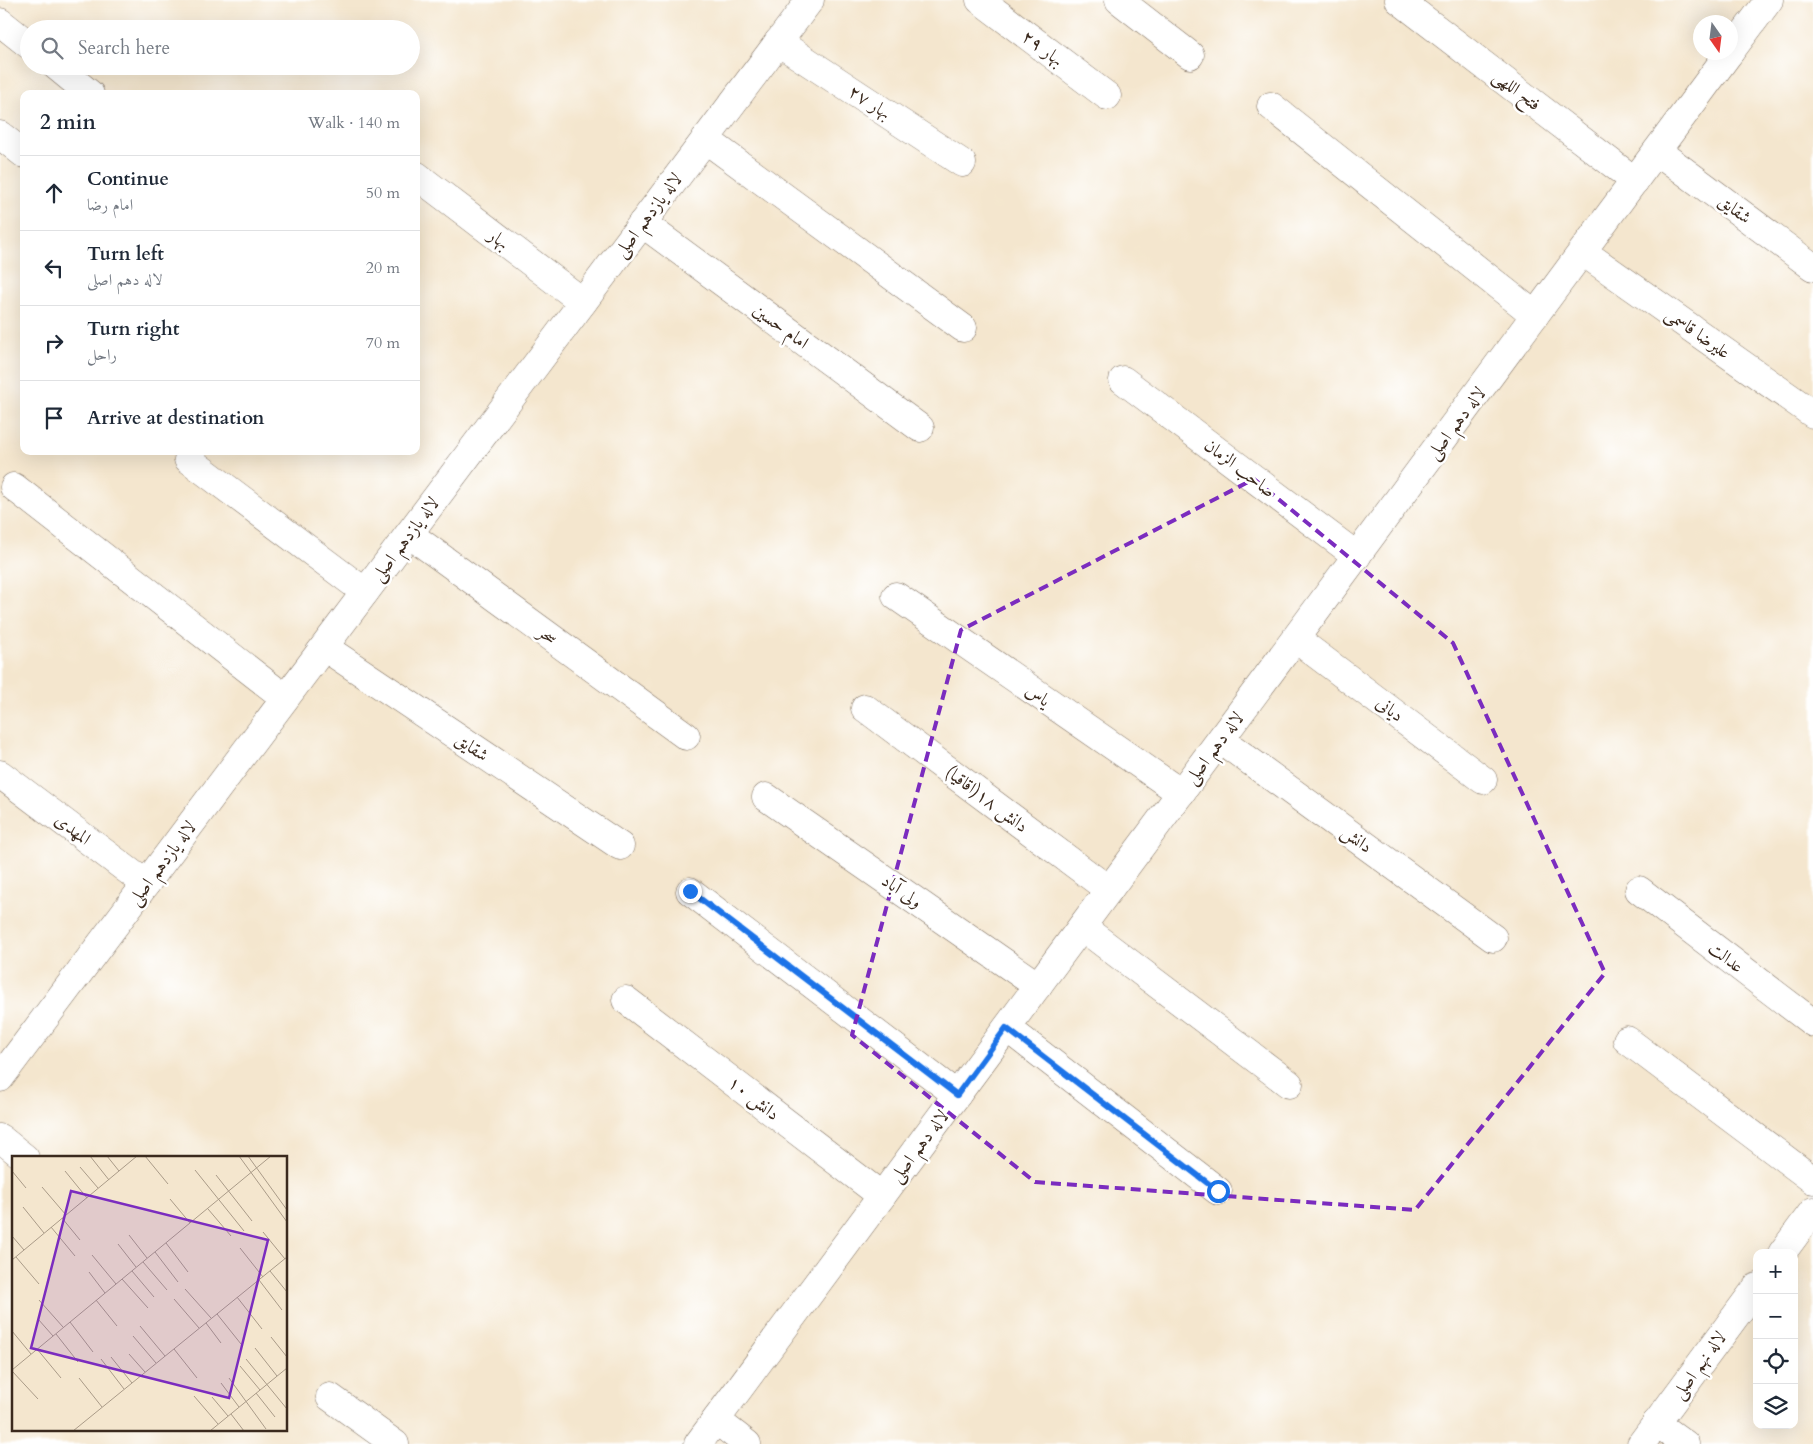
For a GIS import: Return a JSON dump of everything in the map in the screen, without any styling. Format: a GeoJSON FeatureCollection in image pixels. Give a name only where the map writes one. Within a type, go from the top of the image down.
{"type":"FeatureCollection","features":[{"type":"Feature","properties":{"kind":"street","name":"لاله یازدهم اصلی"},"geometry":{"type":"LineString","coordinates":[[0,1078],[810,0]]}},
{"type":"Feature","properties":{"kind":"street","name":"بهار ۲۹"},"geometry":{"type":"LineString","coordinates":[[980,0],[1106,96]]}},
{"type":"Feature","properties":{"kind":"street"},"geometry":{"type":"LineString","coordinates":[[1119,0],[1190,55]]}},
{"type":"Feature","properties":{"kind":"street","name":"فتح اللهی"},"geometry":{"type":"LineString","coordinates":[[1399,0],[1635,181]]}},
{"type":"Feature","properties":{"kind":"street","name":"لاله دهم اصلی"},"geometry":{"type":"LineString","coordinates":[[1738,40],[1763,2]]}},
{"type":"Feature","properties":{"kind":"street"},"geometry":{"type":"LineString","coordinates":[[0,22],[20,38]]}},
{"type":"Feature","properties":{"kind":"street","name":"بهار ۲۷"},"geometry":{"type":"LineString","coordinates":[[778,42],[962,163]]}},
{"type":"Feature","properties":{"kind":"street","name":"لاله دهم اصلی"},"geometry":{"type":"LineString","coordinates":[[698,1444],[1724,60]]}},
{"type":"Feature","properties":{"kind":"street"},"geometry":{"type":"LineString","coordinates":[[67,75],[85,90]]}},
{"type":"Feature","properties":{"kind":"street"},"geometry":{"type":"LineString","coordinates":[[1271,106],[1536,315]]}},
{"type":"Feature","properties":{"kind":"street"},"geometry":{"type":"LineString","coordinates":[[0,135],[20,151]]}},
{"type":"Feature","properties":{"kind":"street"},"geometry":{"type":"LineString","coordinates":[[705,139],[963,328]]}},
{"type":"Feature","properties":{"kind":"street","name":"شقایق"},"geometry":{"type":"LineString","coordinates":[[1658,151],[1813,267]]}},
{"type":"Feature","properties":{"kind":"street","name":"بهار"},"geometry":{"type":"LineString","coordinates":[[420,178],[582,302]]}},
{"type":"Feature","properties":{"kind":"street","name":"امام حسین"},"geometry":{"type":"LineString","coordinates":[[642,223],[920,428]]}},
{"type":"Feature","properties":{"kind":"street","name":"علیرضا قاسمی"},"geometry":{"type":"LineString","coordinates":[[1583,252],[1813,414]]}},
{"type":"Feature","properties":{"kind":"street","name":"صاحب الزمان"},"geometry":{"type":"LineString","coordinates":[[1124,380],[1357,556]]}},
{"type":"Feature","properties":{"kind":"street"},"geometry":{"type":"LineString","coordinates":[[188,459],[365,592]]}},
{"type":"Feature","properties":{"kind":"street"},"geometry":{"type":"LineString","coordinates":[[14,487],[285,698]]}},
{"type":"Feature","properties":{"kind":"street","name":"سحر"},"geometry":{"type":"LineString","coordinates":[[409,534],[686,736]]}},
{"type":"Feature","properties":{"kind":"street","name":"یاس"},"geometry":{"type":"LineString","coordinates":[[896,596],[1181,793]]}},
{"type":"Feature","properties":{"kind":"street","name":"دیانی"},"geometry":{"type":"LineString","coordinates":[[1296,639],[1483,780]]}},
{"type":"Feature","properties":{"kind":"street","name":"شقایق"},"geometry":{"type":"LineString","coordinates":[[324,647],[620,846]]}},
{"type":"Feature","properties":{"kind":"street","name":"دانش ۱۸(اقاقیا)"},"geometry":{"type":"LineString","coordinates":[[865,708],[1109,890]]}},
{"type":"Feature","properties":{"kind":"street","name":"دانش"},"geometry":{"type":"LineString","coordinates":[[1221,740],[1492,938]]}},
{"type":"Feature","properties":{"kind":"street","name":"المهدی"},"geometry":{"type":"LineString","coordinates":[[0,774],[146,884]]}},
{"type":"Feature","properties":{"kind":"street","name":"ولی آباد"},"geometry":{"type":"LineString","coordinates":[[766,797],[1038,986]]}},
{"type":"Feature","properties":{"kind":"street","name":"عدالت"},"geometry":{"type":"LineString","coordinates":[[1639,890],[1813,1023]]}},
{"type":"Feature","properties":{"kind":"street"},"geometry":{"type":"LineString","coordinates":[[690,891],[957,1095]]}},
{"type":"Feature","properties":{"kind":"street"},"geometry":{"type":"LineString","coordinates":[[1082,927],[1289,1084]]}},
{"type":"Feature","properties":{"kind":"street","name":"دانش ۱۰"},"geometry":{"type":"LineString","coordinates":[[626,1000],[882,1196]]}},
{"type":"Feature","properties":{"kind":"street"},"geometry":{"type":"LineString","coordinates":[[1006,1028],[1218,1191]]}},
{"type":"Feature","properties":{"kind":"street"},"geometry":{"type":"LineString","coordinates":[[1627,1040],[1813,1180]]}},
{"type":"Feature","properties":{"kind":"street"},"geometry":{"type":"LineString","coordinates":[[0,1138],[22,1156]]}},
{"type":"Feature","properties":{"kind":"street"},"geometry":{"type":"LineString","coordinates":[[1786,1249],[1810,1221]]}},
{"type":"Feature","properties":{"kind":"street","name":"لاله نهم اصلی"},"geometry":{"type":"LineString","coordinates":[[1648,1433],[1753,1292]]}},
{"type":"Feature","properties":{"kind":"street"},"geometry":{"type":"LineString","coordinates":[[330,1397],[395,1444]]}},
{"type":"Feature","properties":{"kind":"street"},"geometry":{"type":"LineString","coordinates":[[716,1420],[747,1444]]}},
{"type":"Feature","properties":{"kind":"street"},"geometry":{"type":"LineString","coordinates":[[1648,1433],[1685,1444]]}},
{"type":"Feature","properties":{"kind":"highlighted area"},"geometry":{"type":"Polygon","coordinates":[[[1254,479],[1453,643],[1605,973],[1415,1210],[1035,1182],[852,1035],[961,630],[1254,479]]]}},
{"type":"Feature","properties":{"kind":"route"},"geometry":{"type":"LineString","coordinates":[[690,891],[957,1095],[1006,1028],[1218,1191]]}}]}
